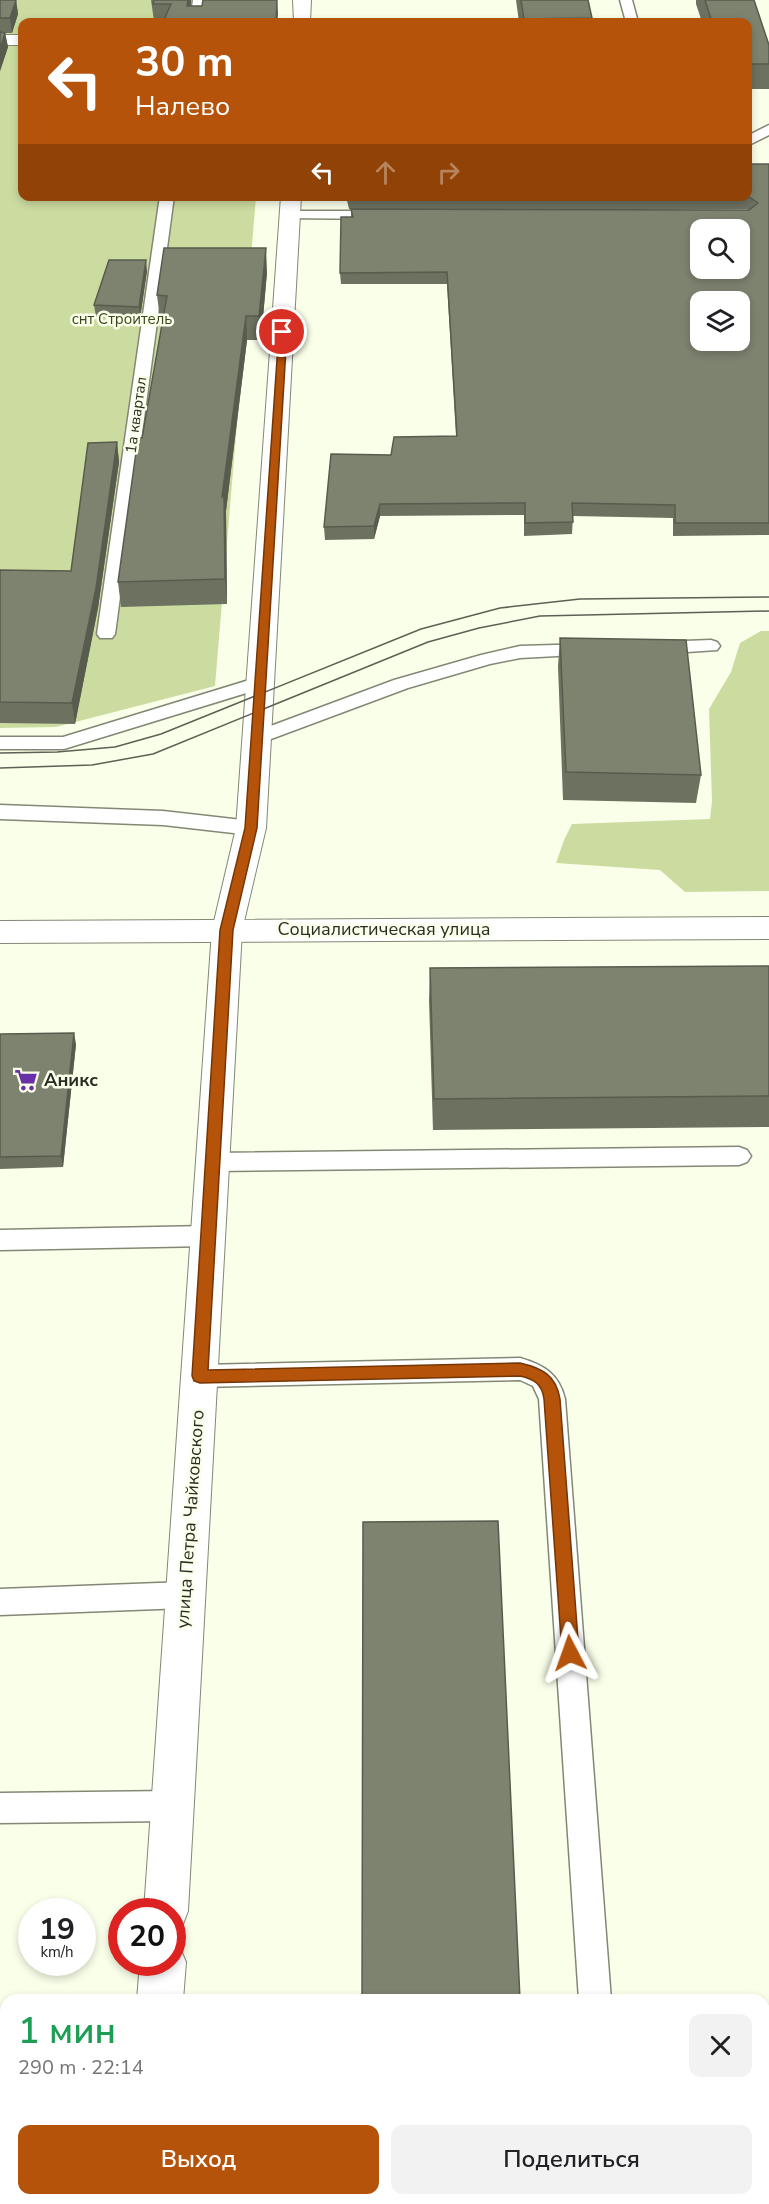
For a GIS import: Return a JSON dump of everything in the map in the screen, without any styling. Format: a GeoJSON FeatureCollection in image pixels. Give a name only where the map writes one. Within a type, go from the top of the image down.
{"type":"FeatureCollection","features":[{"type":"Feature","properties":{"kind":"street"},"geometry":{"type":"LineString","coordinates":[[302,0],[302,18]]}},
{"type":"Feature","properties":{"kind":"street"},"geometry":{"type":"LineString","coordinates":[[0,40],[18,40]]}},
{"type":"Feature","properties":{"kind":"street","name":"улица Петра Чайковского"},"geometry":{"type":"LineString","coordinates":[[167,1898],[227,930],[251,828],[291,206]]}},
{"type":"Feature","properties":{"kind":"street","name":"Социалистическая улица"},"geometry":{"type":"LineString","coordinates":[[0,932],[769,928]]}},
{"type":"Feature","properties":{"kind":"street"},"geometry":{"type":"LineString","coordinates":[[160,1994],[161,1976]]}},
{"type":"Feature","properties":{"kind":"lane"},"geometry":{"type":"LineString","coordinates":[[197,18],[199,0]]}},
{"type":"Feature","properties":{"kind":"lane"},"geometry":{"type":"LineString","coordinates":[[626,0],[631,18]]}},
{"type":"Feature","properties":{"kind":"lane"},"geometry":{"type":"LineString","coordinates":[[752,139],[769,129]]}},
{"type":"Feature","properties":{"kind":"lane","name":"1а квартал"},"geometry":{"type":"LineString","coordinates":[[106,634],[165,201]]}},
{"type":"Feature","properties":{"kind":"lane"},"geometry":{"type":"LineString","coordinates":[[291,206],[395,215]]}},
{"type":"Feature","properties":{"kind":"lane"},"geometry":{"type":"LineString","coordinates":[[645,648],[711,646]]}},
{"type":"Feature","properties":{"kind":"lane"},"geometry":{"type":"LineString","coordinates":[[256,738],[401,684],[487,660],[520,652],[612,649]]}},
{"type":"Feature","properties":{"kind":"lane"},"geometry":{"type":"LineString","coordinates":[[0,743],[64,743],[259,683]]}},
{"type":"Feature","properties":{"kind":"lane"},"geometry":{"type":"LineString","coordinates":[[0,812],[163,818],[251,828]]}},
{"type":"Feature","properties":{"kind":"lane"},"geometry":{"type":"LineString","coordinates":[[213,1162],[739,1156]]}},
{"type":"Feature","properties":{"kind":"lane"},"geometry":{"type":"LineString","coordinates":[[0,1240],[208,1236]]}},
{"type":"Feature","properties":{"kind":"lane"},"geometry":{"type":"LineString","coordinates":[[200,1376],[520,1369],[534,1373],[546,1381],[552,1399],[595,1994]]}},
{"type":"Feature","properties":{"kind":"lane"},"geometry":{"type":"LineString","coordinates":[[0,1602],[185,1595]]}},
{"type":"Feature","properties":{"kind":"lane"},"geometry":{"type":"LineString","coordinates":[[0,1808],[172,1806]]}},
{"type":"Feature","properties":{"kind":"green space","name":"снт Строитель"},"geometry":{"type":"Polygon","coordinates":[[[0,0],[272,0],[270,18],[18,18],[18,201],[256,201],[215,686],[56,727],[0,728],[0,0]]]}},
{"type":"Feature","properties":{"kind":"green space"},"geometry":{"type":"Polygon","coordinates":[[[761,631],[769,631],[769,891],[685,892],[660,870],[556,863],[572,824],[710,819],[712,801],[709,709],[731,672],[740,643],[761,631]]]}},
{"type":"Feature","properties":{"kind":"building"},"geometry":{"type":"Polygon","coordinates":[[[0,0],[16,0],[10,18],[0,18],[0,0]]]}},
{"type":"Feature","properties":{"kind":"building"},"geometry":{"type":"Polygon","coordinates":[[[154,0],[188,0],[187,6],[202,6],[203,0],[277,0],[276,18],[165,18],[171,4],[153,4],[154,0]]]}},
{"type":"Feature","properties":{"kind":"building"},"geometry":{"type":"Polygon","coordinates":[[[521,0],[588,0],[592,18],[524,18],[521,0]]]}},
{"type":"Feature","properties":{"kind":"building"},"geometry":{"type":"Polygon","coordinates":[[[705,0],[754,0],[769,45],[769,64],[752,64],[752,18],[711,18],[705,0]]]}},
{"type":"Feature","properties":{"kind":"building"},"geometry":{"type":"Polygon","coordinates":[[[0,32],[5,33],[0,49],[0,32]]]}},
{"type":"Feature","properties":{"kind":"building"},"geometry":{"type":"Polygon","coordinates":[[[752,164],[769,164],[769,523],[675,523],[675,505],[572,503],[573,522],[525,523],[525,503],[380,504],[374,526],[324,527],[331,454],[391,455],[394,437],[457,436],[447,272],[340,273],[341,217],[353,217],[351,209],[749,210],[758,203],[752,199],[752,164]]]}},
{"type":"Feature","properties":{"kind":"building"},"geometry":{"type":"Polygon","coordinates":[[[164,248],[266,248],[259,316],[246,316],[222,497],[224,497],[225,579],[118,582],[138,438],[142,438],[167,296],[157,295],[164,248]]]}},
{"type":"Feature","properties":{"kind":"building"},"geometry":{"type":"Polygon","coordinates":[[[109,260],[146,260],[139,307],[94,305],[109,260]]]}},
{"type":"Feature","properties":{"kind":"building"},"geometry":{"type":"Polygon","coordinates":[[[117,442],[96,588],[72,703],[0,702],[0,570],[71,571],[88,443],[117,442]]]}},
{"type":"Feature","properties":{"kind":"building"},"geometry":{"type":"Polygon","coordinates":[[[560,638],[686,640],[701,775],[566,772],[560,638]]]}},
{"type":"Feature","properties":{"kind":"building"},"geometry":{"type":"Polygon","coordinates":[[[769,966],[769,1096],[434,1099],[430,968],[769,966]]]}},
{"type":"Feature","properties":{"kind":"building"},"geometry":{"type":"Polygon","coordinates":[[[74,1033],[61,1156],[0,1157],[0,1034],[74,1033]]]}},
{"type":"Feature","properties":{"kind":"building"},"geometry":{"type":"Polygon","coordinates":[[[498,1521],[520,1994],[362,1994],[363,1522],[498,1521]]]}},
{"type":"Feature","properties":{"kind":"tram line"},"geometry":{"type":"LineString","coordinates":[[0,753],[57,752],[115,747],[161,734],[421,629],[500,608],[580,599],[769,597]]}},
{"type":"Feature","properties":{"kind":"tram line"},"geometry":{"type":"LineString","coordinates":[[0,768],[92,765],[153,754],[428,642],[479,628],[540,616],[769,611]]}},
{"type":"Feature","properties":{"kind":"place","name":"Аникс"},"geometry":{"type":"Point","coordinates":[26,1080]}},
{"type":"Feature","properties":{"kind":"route"},"geometry":{"type":"LineString","coordinates":[[282,332],[251,828],[227,930],[200,1376],[520,1369],[534,1373],[546,1381],[552,1399],[570,1653]]}}]}
